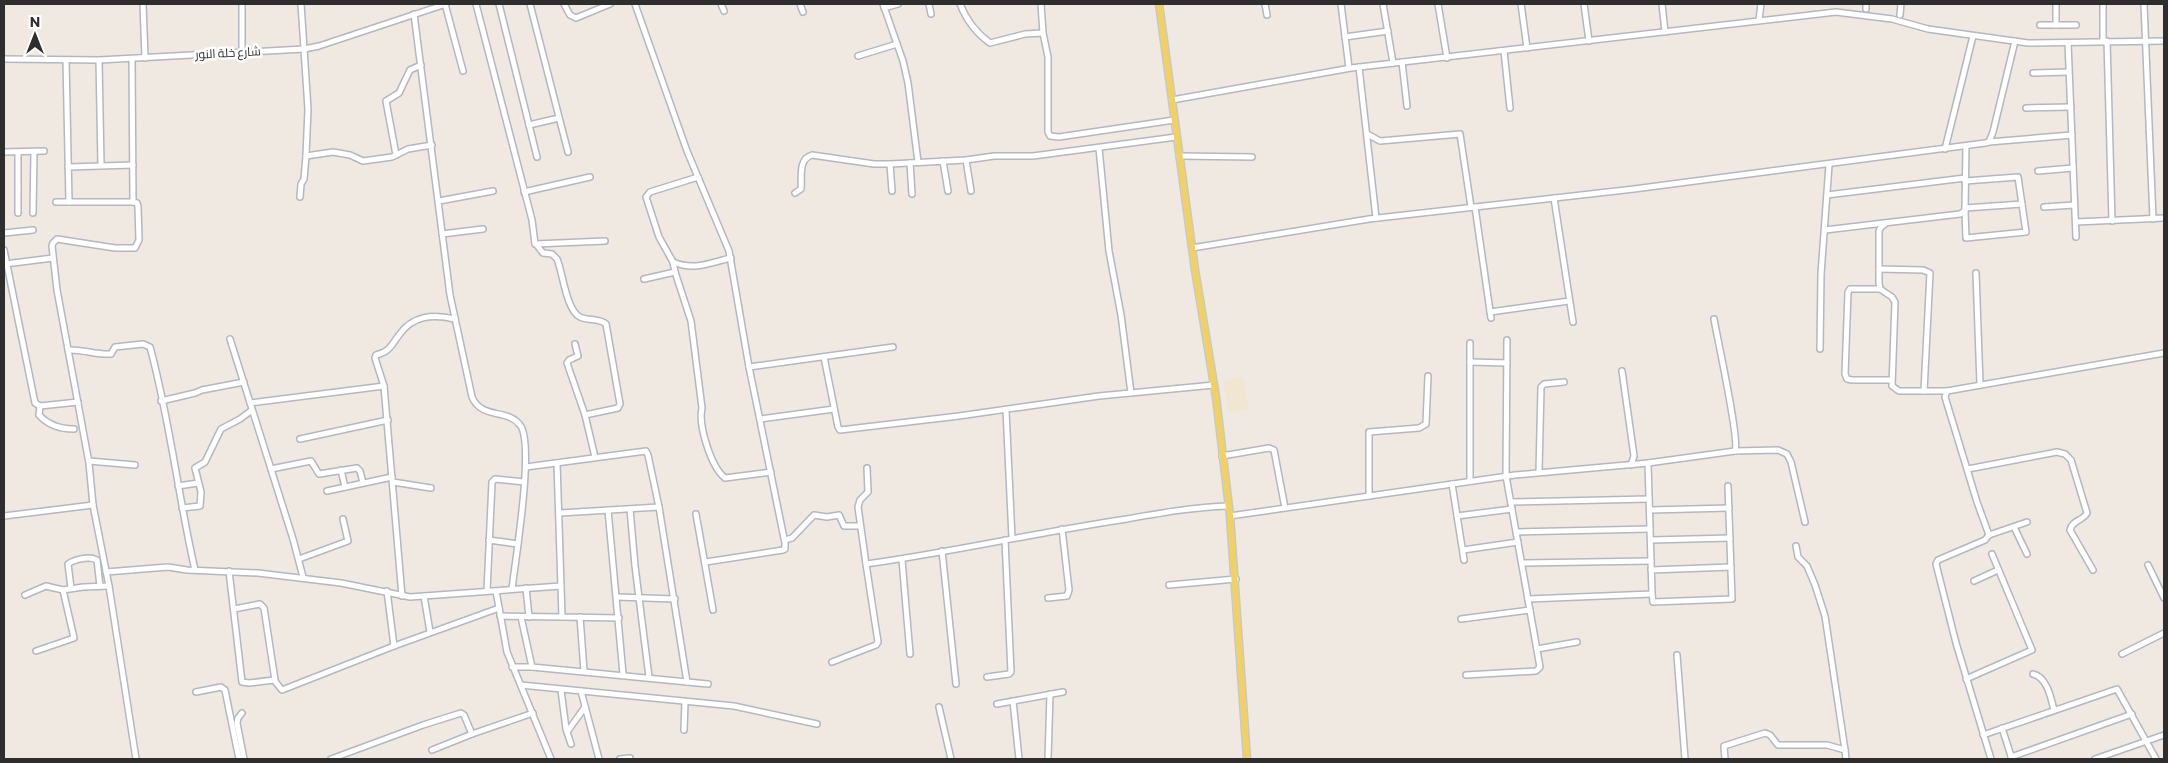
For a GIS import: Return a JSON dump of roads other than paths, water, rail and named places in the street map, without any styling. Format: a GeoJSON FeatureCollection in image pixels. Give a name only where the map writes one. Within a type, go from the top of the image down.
{"type":"FeatureCollection","features":[{"type":"Feature","properties":{"kind":"main road"},"geometry":{"type":"LineString","coordinates":[[1159,4],[1192,248],[1214,385],[1230,516],[1248,759]]}},
{"type":"Feature","properties":{"kind":"street"},"geometry":{"type":"LineString","coordinates":[[143,4],[144,58]]}},
{"type":"Feature","properties":{"kind":"street"},"geometry":{"type":"LineString","coordinates":[[242,4],[242,51]]}},
{"type":"Feature","properties":{"kind":"street"},"geometry":{"type":"LineString","coordinates":[[300,197],[300,188],[304,179],[308,109],[301,4]]}},
{"type":"Feature","properties":{"kind":"street"},"geometry":{"type":"LineString","coordinates":[[445,4],[463,71]]}},
{"type":"Feature","properties":{"kind":"street","name":"شارع خلة النور"},"geometry":{"type":"LineString","coordinates":[[4,59],[132,59],[242,51],[304,49],[319,46],[445,4]]}},
{"type":"Feature","properties":{"kind":"street"},"geometry":{"type":"LineString","coordinates":[[476,4],[536,244],[542,253],[552,254],[557,259],[571,306],[576,314],[583,318],[606,324],[620,406],[585,415]]}},
{"type":"Feature","properties":{"kind":"street"},"geometry":{"type":"LineString","coordinates":[[499,4],[537,157]]}},
{"type":"Feature","properties":{"kind":"street"},"geometry":{"type":"LineString","coordinates":[[530,4],[568,152]]}},
{"type":"Feature","properties":{"kind":"street"},"geometry":{"type":"LineString","coordinates":[[564,4],[570,15],[576,18],[610,4]]}},
{"type":"Feature","properties":{"kind":"street"},"geometry":{"type":"LineString","coordinates":[[634,4],[678,128],[727,243],[749,367],[785,540],[785,549],[780,551],[706,562]]}},
{"type":"Feature","properties":{"kind":"street"},"geometry":{"type":"LineString","coordinates":[[721,4],[724,11]]}},
{"type":"Feature","properties":{"kind":"street"},"geometry":{"type":"LineString","coordinates":[[800,4],[803,12]]}},
{"type":"Feature","properties":{"kind":"street"},"geometry":{"type":"LineString","coordinates":[[898,4],[884,6],[908,83],[918,162]]}},
{"type":"Feature","properties":{"kind":"street"},"geometry":{"type":"LineString","coordinates":[[928,4],[931,14]]}},
{"type":"Feature","properties":{"kind":"street"},"geometry":{"type":"LineString","coordinates":[[960,4],[966,18],[983,38],[990,43],[1025,34],[1043,32]]}},
{"type":"Feature","properties":{"kind":"street"},"geometry":{"type":"LineString","coordinates":[[1041,4],[1043,32],[1048,57],[1048,132],[1050,136],[1059,137],[1174,120]]}},
{"type":"Feature","properties":{"kind":"street"},"geometry":{"type":"LineString","coordinates":[[1265,4],[1267,14]]}},
{"type":"Feature","properties":{"kind":"street"},"geometry":{"type":"LineString","coordinates":[[1341,4],[1349,68]]}},
{"type":"Feature","properties":{"kind":"street"},"geometry":{"type":"LineString","coordinates":[[1383,4],[1393,63]]}},
{"type":"Feature","properties":{"kind":"street"},"geometry":{"type":"LineString","coordinates":[[1438,4],[1447,58]]}},
{"type":"Feature","properties":{"kind":"street"},"geometry":{"type":"LineString","coordinates":[[1521,4],[1526,48]]}},
{"type":"Feature","properties":{"kind":"street"},"geometry":{"type":"LineString","coordinates":[[1584,4],[1589,41]]}},
{"type":"Feature","properties":{"kind":"street"},"geometry":{"type":"LineString","coordinates":[[1662,4],[1665,32]]}},
{"type":"Feature","properties":{"kind":"street"},"geometry":{"type":"LineString","coordinates":[[1759,20],[1760,4]]}},
{"type":"Feature","properties":{"kind":"street"},"geometry":{"type":"LineString","coordinates":[[1900,15],[1901,4]]}},
{"type":"Feature","properties":{"kind":"street"},"geometry":{"type":"LineString","coordinates":[[2056,4],[2056,25]]}},
{"type":"Feature","properties":{"kind":"street"},"geometry":{"type":"LineString","coordinates":[[2102,4],[2112,220]]}},
{"type":"Feature","properties":{"kind":"street"},"geometry":{"type":"LineString","coordinates":[[2144,4],[2153,219]]}},
{"type":"Feature","properties":{"kind":"street"},"geometry":{"type":"LineString","coordinates":[[1172,100],[1349,68],[1759,20],[1844,12],[1892,19],[1928,29],[2014,41],[2164,41]]}},
{"type":"Feature","properties":{"kind":"street"},"geometry":{"type":"LineString","coordinates":[[414,14],[442,234],[455,319],[472,397],[483,410],[513,419],[522,427],[526,467],[512,589]]}},
{"type":"Feature","properties":{"kind":"street"},"geometry":{"type":"LineString","coordinates":[[2040,25],[2076,25]]}},
{"type":"Feature","properties":{"kind":"street"},"geometry":{"type":"LineString","coordinates":[[1345,36],[1388,31]]}},
{"type":"Feature","properties":{"kind":"street"},"geometry":{"type":"LineString","coordinates":[[1945,149],[1973,36]]}},
{"type":"Feature","properties":{"kind":"street"},"geometry":{"type":"LineString","coordinates":[[1989,142],[2014,41]]}},
{"type":"Feature","properties":{"kind":"street"},"geometry":{"type":"LineString","coordinates":[[2068,42],[2076,237]]}},
{"type":"Feature","properties":{"kind":"street"},"geometry":{"type":"LineString","coordinates":[[858,56],[897,44]]}},
{"type":"Feature","properties":{"kind":"street"},"geometry":{"type":"LineString","coordinates":[[1504,51],[1510,108]]}},
{"type":"Feature","properties":{"kind":"street"},"geometry":{"type":"LineString","coordinates":[[132,59],[133,202]]}},
{"type":"Feature","properties":{"kind":"street"},"geometry":{"type":"LineString","coordinates":[[66,60],[69,202]]}},
{"type":"Feature","properties":{"kind":"street"},"geometry":{"type":"LineString","coordinates":[[100,60],[101,166]]}},
{"type":"Feature","properties":{"kind":"street"},"geometry":{"type":"LineString","coordinates":[[1402,62],[1408,106]]}},
{"type":"Feature","properties":{"kind":"street"},"geometry":{"type":"LineString","coordinates":[[396,155],[386,102],[399,93],[410,70],[421,65]]}},
{"type":"Feature","properties":{"kind":"street"},"geometry":{"type":"LineString","coordinates":[[1359,67],[1376,218]]}},
{"type":"Feature","properties":{"kind":"street"},"geometry":{"type":"LineString","coordinates":[[2033,73],[2069,72]]}},
{"type":"Feature","properties":{"kind":"street"},"geometry":{"type":"LineString","coordinates":[[2026,108],[2071,107]]}},
{"type":"Feature","properties":{"kind":"street"},"geometry":{"type":"LineString","coordinates":[[529,125],[559,118]]}},
{"type":"Feature","properties":{"kind":"street"},"geometry":{"type":"LineString","coordinates":[[1367,134],[1380,142],[1460,134],[1490,315],[1570,301]]}},
{"type":"Feature","properties":{"kind":"street"},"geometry":{"type":"LineString","coordinates":[[1192,248],[1376,218],[1829,165],[1989,142],[2072,135]]}},
{"type":"Feature","properties":{"kind":"street"},"geometry":{"type":"LineString","coordinates":[[795,193],[801,189],[803,162],[808,156],[820,154],[874,164],[890,164],[966,160],[994,156],[1033,156],[1176,137]]}},
{"type":"Feature","properties":{"kind":"street"},"geometry":{"type":"LineString","coordinates":[[306,156],[334,152],[344,153],[363,161],[396,155],[408,149],[432,145]]}},
{"type":"Feature","properties":{"kind":"street"},"geometry":{"type":"LineString","coordinates":[[1827,195],[1965,179],[2018,177],[2026,232],[1966,238],[1965,179],[1966,146]]}},
{"type":"Feature","properties":{"kind":"street"},"geometry":{"type":"LineString","coordinates":[[1099,148],[1109,251],[1121,314],[1131,393]]}},
{"type":"Feature","properties":{"kind":"street"},"geometry":{"type":"LineString","coordinates":[[4,152],[44,151]]}},
{"type":"Feature","properties":{"kind":"street"},"geometry":{"type":"LineString","coordinates":[[18,152],[18,213]]}},
{"type":"Feature","properties":{"kind":"street"},"geometry":{"type":"LineString","coordinates":[[34,152],[34,213]]}},
{"type":"Feature","properties":{"kind":"street"},"geometry":{"type":"LineString","coordinates":[[1179,156],[1252,157]]}},
{"type":"Feature","properties":{"kind":"street"},"geometry":{"type":"LineString","coordinates":[[966,160],[971,190]]}},
{"type":"Feature","properties":{"kind":"street"},"geometry":{"type":"LineString","coordinates":[[944,161],[948,191]]}},
{"type":"Feature","properties":{"kind":"street"},"geometry":{"type":"LineString","coordinates":[[910,163],[912,194]]}},
{"type":"Feature","properties":{"kind":"street"},"geometry":{"type":"LineString","coordinates":[[890,164],[892,191]]}},
{"type":"Feature","properties":{"kind":"street"},"geometry":{"type":"LineString","coordinates":[[68,167],[133,165]]}},
{"type":"Feature","properties":{"kind":"street"},"geometry":{"type":"LineString","coordinates":[[1820,350],[1821,274],[1829,165]]}},
{"type":"Feature","properties":{"kind":"street"},"geometry":{"type":"LineString","coordinates":[[2038,171],[2073,168]]}},
{"type":"Feature","properties":{"kind":"street"},"geometry":{"type":"LineString","coordinates":[[524,192],[590,177]]}},
{"type":"Feature","properties":{"kind":"street"},"geometry":{"type":"LineString","coordinates":[[698,177],[650,192],[647,195],[659,237],[673,262],[692,326],[702,408],[701,416],[712,459],[725,478],[771,472]]}},
{"type":"Feature","properties":{"kind":"street"},"geometry":{"type":"LineString","coordinates":[[439,201],[493,191]]}},
{"type":"Feature","properties":{"kind":"street"},"geometry":{"type":"LineString","coordinates":[[1554,198],[1573,322]]}},
{"type":"Feature","properties":{"kind":"street"},"geometry":{"type":"LineString","coordinates":[[56,202],[133,202],[137,203],[138,206],[140,240],[137,246],[115,248],[57,239],[53,243],[53,258],[89,461],[94,505],[109,586],[136,759]]}},
{"type":"Feature","properties":{"kind":"street"},"geometry":{"type":"LineString","coordinates":[[1825,230],[1954,216],[1965,209],[2022,204]]}},
{"type":"Feature","properties":{"kind":"street"},"geometry":{"type":"LineString","coordinates":[[2044,206],[2074,205]]}},
{"type":"Feature","properties":{"kind":"street"},"geometry":{"type":"LineString","coordinates":[[2076,222],[2164,218]]}},
{"type":"Feature","properties":{"kind":"street"},"geometry":{"type":"LineString","coordinates":[[1880,289],[1878,269],[1879,231],[1881,226],[1885,224]]}},
{"type":"Feature","properties":{"kind":"street"},"geometry":{"type":"LineString","coordinates":[[442,234],[483,228]]}},
{"type":"Feature","properties":{"kind":"street"},"geometry":{"type":"LineString","coordinates":[[4,233],[33,230]]}},
{"type":"Feature","properties":{"kind":"street"},"geometry":{"type":"LineString","coordinates":[[536,244],[605,240]]}},
{"type":"Feature","properties":{"kind":"street"},"geometry":{"type":"LineString","coordinates":[[4,250],[6,280],[13,290],[34,400],[40,406],[78,402]]}},
{"type":"Feature","properties":{"kind":"street"},"geometry":{"type":"LineString","coordinates":[[5,264],[53,258]]}},
{"type":"Feature","properties":{"kind":"street"},"geometry":{"type":"LineString","coordinates":[[673,262],[692,267],[730,258]]}},
{"type":"Feature","properties":{"kind":"street"},"geometry":{"type":"LineString","coordinates":[[1878,269],[1923,270],[1930,273],[1924,391]]}},
{"type":"Feature","properties":{"kind":"street"},"geometry":{"type":"LineString","coordinates":[[644,280],[675,272]]}},
{"type":"Feature","properties":{"kind":"street"},"geometry":{"type":"LineString","coordinates":[[1976,273],[1980,384]]}},
{"type":"Feature","properties":{"kind":"street"},"geometry":{"type":"LineString","coordinates":[[1892,380],[1852,380],[1847,378],[1845,374],[1848,292],[1850,289],[1880,289],[1892,297],[1895,302],[1892,380],[1893,388],[1899,391],[1946,391],[2164,353]]}},
{"type":"Feature","properties":{"kind":"street"},"geometry":{"type":"LineString","coordinates":[[402,596],[384,386],[374,358],[376,355],[387,352],[403,330],[414,321],[433,316],[455,319]]}},
{"type":"Feature","properties":{"kind":"street"},"geometry":{"type":"LineString","coordinates":[[1714,318],[1733,426],[1735,450]]}},
{"type":"Feature","properties":{"kind":"street"},"geometry":{"type":"LineString","coordinates":[[230,339],[303,576]]}},
{"type":"Feature","properties":{"kind":"street"},"geometry":{"type":"LineString","coordinates":[[1466,675],[1536,671],[1540,667],[1506,476],[1507,340]]}},
{"type":"Feature","properties":{"kind":"street"},"geometry":{"type":"LineString","coordinates":[[1470,342],[1470,481]]}},
{"type":"Feature","properties":{"kind":"street"},"geometry":{"type":"LineString","coordinates":[[68,350],[109,354],[115,348],[140,344],[148,345],[176,466],[194,570]]}},
{"type":"Feature","properties":{"kind":"street"},"geometry":{"type":"LineString","coordinates":[[575,344],[578,356],[567,360],[567,363],[585,415],[595,457]]}},
{"type":"Feature","properties":{"kind":"street"},"geometry":{"type":"LineString","coordinates":[[749,367],[892,347]]}},
{"type":"Feature","properties":{"kind":"street"},"geometry":{"type":"LineString","coordinates":[[824,356],[840,430],[1131,393],[1214,385]]}},
{"type":"Feature","properties":{"kind":"street"},"geometry":{"type":"LineString","coordinates":[[1470,362],[1507,363]]}},
{"type":"Feature","properties":{"kind":"street"},"geometry":{"type":"LineString","coordinates":[[1622,371],[1634,456],[1631,464]]}},
{"type":"Feature","properties":{"kind":"street"},"geometry":{"type":"LineString","coordinates":[[1368,496],[1369,432],[1419,428],[1426,424],[1428,376]]}},
{"type":"Feature","properties":{"kind":"street"},"geometry":{"type":"LineString","coordinates":[[161,401],[202,390],[244,382]]}},
{"type":"Feature","properties":{"kind":"street"},"geometry":{"type":"LineString","coordinates":[[1539,472],[1541,387],[1544,384],[1564,382]]}},
{"type":"Feature","properties":{"kind":"street"},"geometry":{"type":"LineString","coordinates":[[250,403],[384,386]]}},
{"type":"Feature","properties":{"kind":"street"},"geometry":{"type":"LineString","coordinates":[[1946,391],[1945,397],[1989,535]]}},
{"type":"Feature","properties":{"kind":"street"},"geometry":{"type":"LineString","coordinates":[[40,406],[39,415],[45,422],[65,429],[74,429]]}},
{"type":"Feature","properties":{"kind":"street"},"geometry":{"type":"LineString","coordinates":[[760,419],[834,409]]}},
{"type":"Feature","properties":{"kind":"street"},"geometry":{"type":"LineString","coordinates":[[182,508],[200,506],[201,492],[195,468],[205,462],[219,432],[252,410]]}},
{"type":"Feature","properties":{"kind":"street"},"geometry":{"type":"LineString","coordinates":[[1006,410],[1012,538]]}},
{"type":"Feature","properties":{"kind":"street"},"geometry":{"type":"LineString","coordinates":[[300,440],[388,420]]}},
{"type":"Feature","properties":{"kind":"street"},"geometry":{"type":"LineString","coordinates":[[1222,456],[1270,448],[1274,450],[1285,508]]}},
{"type":"Feature","properties":{"kind":"street"},"geometry":{"type":"LineString","coordinates":[[1230,516],[1539,472],[1648,463],[1735,450],[1778,450],[1787,454],[1791,462],[1805,522]]}},
{"type":"Feature","properties":{"kind":"street"},"geometry":{"type":"LineString","coordinates":[[526,467],[646,451],[659,507],[687,682]]}},
{"type":"Feature","properties":{"kind":"street"},"geometry":{"type":"LineString","coordinates":[[1968,469],[2057,452],[2068,455],[2087,513],[2084,518],[2073,523],[2070,530],[2093,570]]}},
{"type":"Feature","properties":{"kind":"street"},"geometry":{"type":"LineString","coordinates":[[89,461],[134,465]]}},
{"type":"Feature","properties":{"kind":"street"},"geometry":{"type":"LineString","coordinates":[[271,469],[311,461],[320,474],[354,467],[359,469],[363,483]]}},
{"type":"Feature","properties":{"kind":"street"},"geometry":{"type":"LineString","coordinates":[[557,463],[562,617]]}},
{"type":"Feature","properties":{"kind":"street"},"geometry":{"type":"LineString","coordinates":[[1648,463],[1653,602],[1732,599],[1728,486]]}},
{"type":"Feature","properties":{"kind":"street"},"geometry":{"type":"LineString","coordinates":[[832,662],[877,643],[860,526],[859,503],[868,492],[867,468]]}},
{"type":"Feature","properties":{"kind":"street"},"geometry":{"type":"LineString","coordinates":[[341,470],[345,487]]}},
{"type":"Feature","properties":{"kind":"street"},"geometry":{"type":"LineString","coordinates":[[486,592],[492,480],[495,478],[524,482]]}},
{"type":"Feature","properties":{"kind":"street"},"geometry":{"type":"LineString","coordinates":[[327,491],[392,479],[431,488]]}},
{"type":"Feature","properties":{"kind":"street"},"geometry":{"type":"LineString","coordinates":[[178,486],[198,483]]}},
{"type":"Feature","properties":{"kind":"street"},"geometry":{"type":"LineString","coordinates":[[1452,484],[1464,560]]}},
{"type":"Feature","properties":{"kind":"street"},"geometry":{"type":"LineString","coordinates":[[1511,502],[1649,499]]}},
{"type":"Feature","properties":{"kind":"street"},"geometry":{"type":"LineString","coordinates":[[4,516],[94,505]]}},
{"type":"Feature","properties":{"kind":"street"},"geometry":{"type":"LineString","coordinates":[[866,564],[902,560],[1062,529],[1187,509],[1228,506]]}},
{"type":"Feature","properties":{"kind":"street"},"geometry":{"type":"LineString","coordinates":[[560,513],[659,507]]}},
{"type":"Feature","properties":{"kind":"street"},"geometry":{"type":"LineString","coordinates":[[1650,510],[1729,508]]}},
{"type":"Feature","properties":{"kind":"street"},"geometry":{"type":"LineString","coordinates":[[630,509],[649,677]]}},
{"type":"Feature","properties":{"kind":"street"},"geometry":{"type":"LineString","coordinates":[[1457,516],[1512,509]]}},
{"type":"Feature","properties":{"kind":"street"},"geometry":{"type":"LineString","coordinates":[[608,510],[623,674]]}},
{"type":"Feature","properties":{"kind":"street"},"geometry":{"type":"LineString","coordinates":[[696,514],[713,610]]}},
{"type":"Feature","properties":{"kind":"street"},"geometry":{"type":"LineString","coordinates":[[785,540],[792,538],[814,516],[827,518],[839,515],[844,526],[860,526]]}},
{"type":"Feature","properties":{"kind":"street"},"geometry":{"type":"LineString","coordinates":[[299,559],[348,541],[343,519]]}},
{"type":"Feature","properties":{"kind":"street"},"geometry":{"type":"LineString","coordinates":[[1991,759],[1966,679],[1936,564],[1938,560],[1985,540],[1989,535],[2027,522]]}},
{"type":"Feature","properties":{"kind":"street"},"geometry":{"type":"LineString","coordinates":[[2014,527],[2027,554]]}},
{"type":"Feature","properties":{"kind":"street"},"geometry":{"type":"LineString","coordinates":[[1048,598],[1067,596],[1069,590],[1062,529]]}},
{"type":"Feature","properties":{"kind":"street"},"geometry":{"type":"LineString","coordinates":[[1517,532],[1650,529]]}},
{"type":"Feature","properties":{"kind":"street"},"geometry":{"type":"LineString","coordinates":[[1651,540],[1730,538]]}},
{"type":"Feature","properties":{"kind":"street"},"geometry":{"type":"LineString","coordinates":[[489,540],[518,544]]}},
{"type":"Feature","properties":{"kind":"street"},"geometry":{"type":"LineString","coordinates":[[987,677],[1009,674],[1010,672],[1005,540]]}},
{"type":"Feature","properties":{"kind":"street"},"geometry":{"type":"LineString","coordinates":[[1463,550],[1518,542]]}},
{"type":"Feature","properties":{"kind":"street"},"geometry":{"type":"LineString","coordinates":[[1796,546],[1798,557],[1807,566],[1815,585],[1825,616],[1846,759]]}},
{"type":"Feature","properties":{"kind":"street"},"geometry":{"type":"LineString","coordinates":[[942,551],[956,684]]}},
{"type":"Feature","properties":{"kind":"street"},"geometry":{"type":"LineString","coordinates":[[1966,679],[2032,650],[1992,554]]}},
{"type":"Feature","properties":{"kind":"street"},"geometry":{"type":"LineString","coordinates":[[71,588],[68,564],[70,561],[90,558],[97,560],[100,586]]}},
{"type":"Feature","properties":{"kind":"street"},"geometry":{"type":"LineString","coordinates":[[902,560],[910,654]]}},
{"type":"Feature","properties":{"kind":"street"},"geometry":{"type":"LineString","coordinates":[[1522,563],[1651,561]]}},
{"type":"Feature","properties":{"kind":"street"},"geometry":{"type":"LineString","coordinates":[[2148,565],[2164,598]]}},
{"type":"Feature","properties":{"kind":"street"},"geometry":{"type":"LineString","coordinates":[[106,572],[159,567],[303,576],[387,591],[402,596],[561,586]]}},
{"type":"Feature","properties":{"kind":"street"},"geometry":{"type":"LineString","coordinates":[[1651,570],[1731,567]]}},
{"type":"Feature","properties":{"kind":"street"},"geometry":{"type":"LineString","coordinates":[[1974,581],[1998,570]]}},
{"type":"Feature","properties":{"kind":"street"},"geometry":{"type":"LineString","coordinates":[[228,571],[242,682],[275,680]]}},
{"type":"Feature","properties":{"kind":"street"},"geometry":{"type":"LineString","coordinates":[[1169,585],[1236,579]]}},
{"type":"Feature","properties":{"kind":"street"},"geometry":{"type":"LineString","coordinates":[[25,595],[46,586],[64,590],[109,586]]}},
{"type":"Feature","properties":{"kind":"street"},"geometry":{"type":"LineString","coordinates":[[526,588],[529,616]]}},
{"type":"Feature","properties":{"kind":"street"},"geometry":{"type":"LineString","coordinates":[[36,651],[75,637],[64,590]]}},
{"type":"Feature","properties":{"kind":"street"},"geometry":{"type":"LineString","coordinates":[[387,591],[394,646]]}},
{"type":"Feature","properties":{"kind":"street"},"geometry":{"type":"LineString","coordinates":[[496,591],[504,641],[512,667],[551,759]]}},
{"type":"Feature","properties":{"kind":"street"},"geometry":{"type":"LineString","coordinates":[[1528,599],[1652,594]]}},
{"type":"Feature","properties":{"kind":"street"},"geometry":{"type":"LineString","coordinates":[[424,596],[430,632]]}},
{"type":"Feature","properties":{"kind":"street"},"geometry":{"type":"LineString","coordinates":[[617,597],[640,596],[675,599]]}},
{"type":"Feature","properties":{"kind":"street"},"geometry":{"type":"LineString","coordinates":[[234,609],[256,604],[260,604],[264,608],[275,680],[280,689],[286,690],[430,632],[499,608]]}},
{"type":"Feature","properties":{"kind":"street"},"geometry":{"type":"LineString","coordinates":[[1461,620],[1530,610]]}},
{"type":"Feature","properties":{"kind":"street"},"geometry":{"type":"LineString","coordinates":[[500,616],[619,618]]}},
{"type":"Feature","properties":{"kind":"street"},"geometry":{"type":"LineString","coordinates":[[521,616],[532,667]]}},
{"type":"Feature","properties":{"kind":"street"},"geometry":{"type":"LineString","coordinates":[[580,617],[584,671]]}},
{"type":"Feature","properties":{"kind":"street"},"geometry":{"type":"LineString","coordinates":[[2122,654],[2164,633]]}},
{"type":"Feature","properties":{"kind":"street"},"geometry":{"type":"LineString","coordinates":[[1537,649],[1576,642]]}},
{"type":"Feature","properties":{"kind":"street"},"geometry":{"type":"LineString","coordinates":[[1677,655],[1685,759]]}},
{"type":"Feature","properties":{"kind":"street"},"geometry":{"type":"LineString","coordinates":[[512,667],[623,674],[708,684]]}},
{"type":"Feature","properties":{"kind":"street"},"geometry":{"type":"LineString","coordinates":[[2033,674],[2041,679],[2050,696],[2054,710]]}},
{"type":"Feature","properties":{"kind":"street"},"geometry":{"type":"LineString","coordinates":[[521,685],[734,706],[817,724]]}},
{"type":"Feature","properties":{"kind":"street"},"geometry":{"type":"LineString","coordinates":[[196,692],[221,688],[225,690],[239,759]]}},
{"type":"Feature","properties":{"kind":"street"},"geometry":{"type":"LineString","coordinates":[[1982,735],[2117,689],[2156,759]]}},
{"type":"Feature","properties":{"kind":"street"},"geometry":{"type":"LineString","coordinates":[[561,690],[567,732],[572,744]]}},
{"type":"Feature","properties":{"kind":"street"},"geometry":{"type":"LineString","coordinates":[[581,691],[599,759]]}},
{"type":"Feature","properties":{"kind":"street"},"geometry":{"type":"LineString","coordinates":[[998,704],[1063,692]]}},
{"type":"Feature","properties":{"kind":"street"},"geometry":{"type":"LineString","coordinates":[[1048,759],[1050,694]]}},
{"type":"Feature","properties":{"kind":"street"},"geometry":{"type":"LineString","coordinates":[[684,730],[685,702]]}},
{"type":"Feature","properties":{"kind":"street"},"geometry":{"type":"LineString","coordinates":[[1013,702],[1019,759]]}},
{"type":"Feature","properties":{"kind":"street"},"geometry":{"type":"LineString","coordinates":[[567,732],[585,707]]}},
{"type":"Feature","properties":{"kind":"street"},"geometry":{"type":"LineString","coordinates":[[938,707],[951,759]]}},
{"type":"Feature","properties":{"kind":"street"},"geometry":{"type":"LineString","coordinates":[[242,713],[238,718],[237,724],[244,759]]}},
{"type":"Feature","properties":{"kind":"street"},"geometry":{"type":"LineString","coordinates":[[331,759],[461,713],[464,715],[472,734]]}},
{"type":"Feature","properties":{"kind":"street"},"geometry":{"type":"LineString","coordinates":[[432,750],[533,713]]}},
{"type":"Feature","properties":{"kind":"street"},"geometry":{"type":"LineString","coordinates":[[2002,728],[2012,758],[2132,714]]}},
{"type":"Feature","properties":{"kind":"street"},"geometry":{"type":"LineString","coordinates":[[1725,759],[1724,746],[1765,733],[1770,734],[1778,746],[1827,745],[1845,750]]}},
{"type":"Feature","properties":{"kind":"street"},"geometry":{"type":"LineString","coordinates":[[2095,759],[2164,735]]}},
{"type":"Feature","properties":{"kind":"street"},"geometry":{"type":"LineString","coordinates":[[620,759],[630,758]]}}]}
